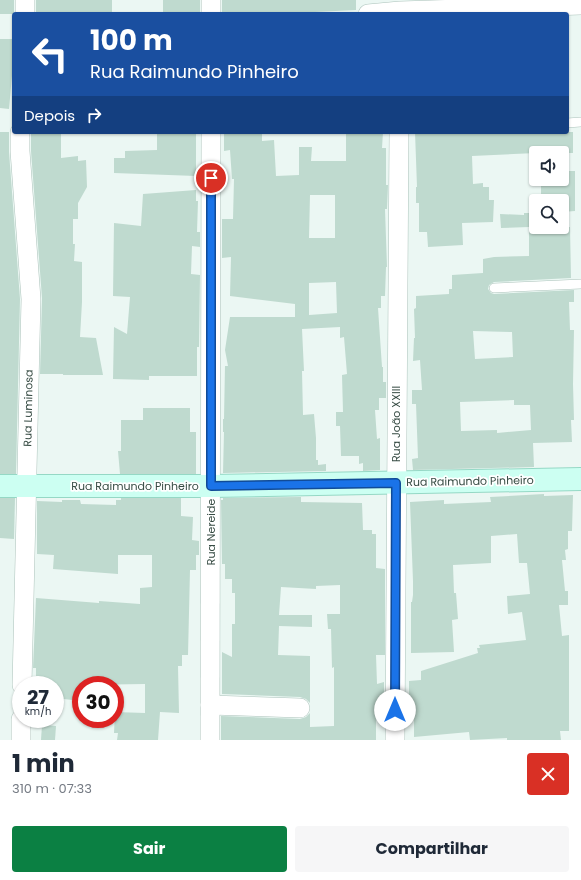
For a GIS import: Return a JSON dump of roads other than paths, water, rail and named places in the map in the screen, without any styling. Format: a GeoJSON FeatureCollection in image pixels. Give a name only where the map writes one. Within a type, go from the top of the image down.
{"type":"FeatureCollection","features":[{"type":"Feature","properties":{"kind":"street"},"geometry":{"type":"LineString","coordinates":[[25,0],[25,12]]}},
{"type":"Feature","properties":{"kind":"street"},"geometry":{"type":"LineString","coordinates":[[211,0],[211,12]]}},
{"type":"Feature","properties":{"kind":"street"},"geometry":{"type":"LineString","coordinates":[[379,12],[400,8],[581,5]]}},
{"type":"Feature","properties":{"kind":"street","name":"Rua Luminosa"},"geometry":{"type":"LineString","coordinates":[[20,134],[31,299],[22,676]]}},
{"type":"Feature","properties":{"kind":"street","name":"Rua Nereide"},"geometry":{"type":"LineString","coordinates":[[210,740],[211,134]]}},
{"type":"Feature","properties":{"kind":"street","name":"Rua João XXIII"},"geometry":{"type":"LineString","coordinates":[[395,740],[399,134]]}},
{"type":"Feature","properties":{"kind":"street","name":"Rua Raimundo Pinheiro"},"geometry":{"type":"LineString","coordinates":[[0,486],[211,486],[581,480]]}},
{"type":"Feature","properties":{"kind":"street"},"geometry":{"type":"LineString","coordinates":[[210,705],[300,708]]}},
{"type":"Feature","properties":{"kind":"street"},"geometry":{"type":"LineString","coordinates":[[21,728],[21,740]]}},
{"type":"Feature","properties":{"kind":"lane"},"geometry":{"type":"LineString","coordinates":[[569,123],[581,122]]}},
{"type":"Feature","properties":{"kind":"lane"},"geometry":{"type":"LineString","coordinates":[[494,288],[581,284]]}}]}
